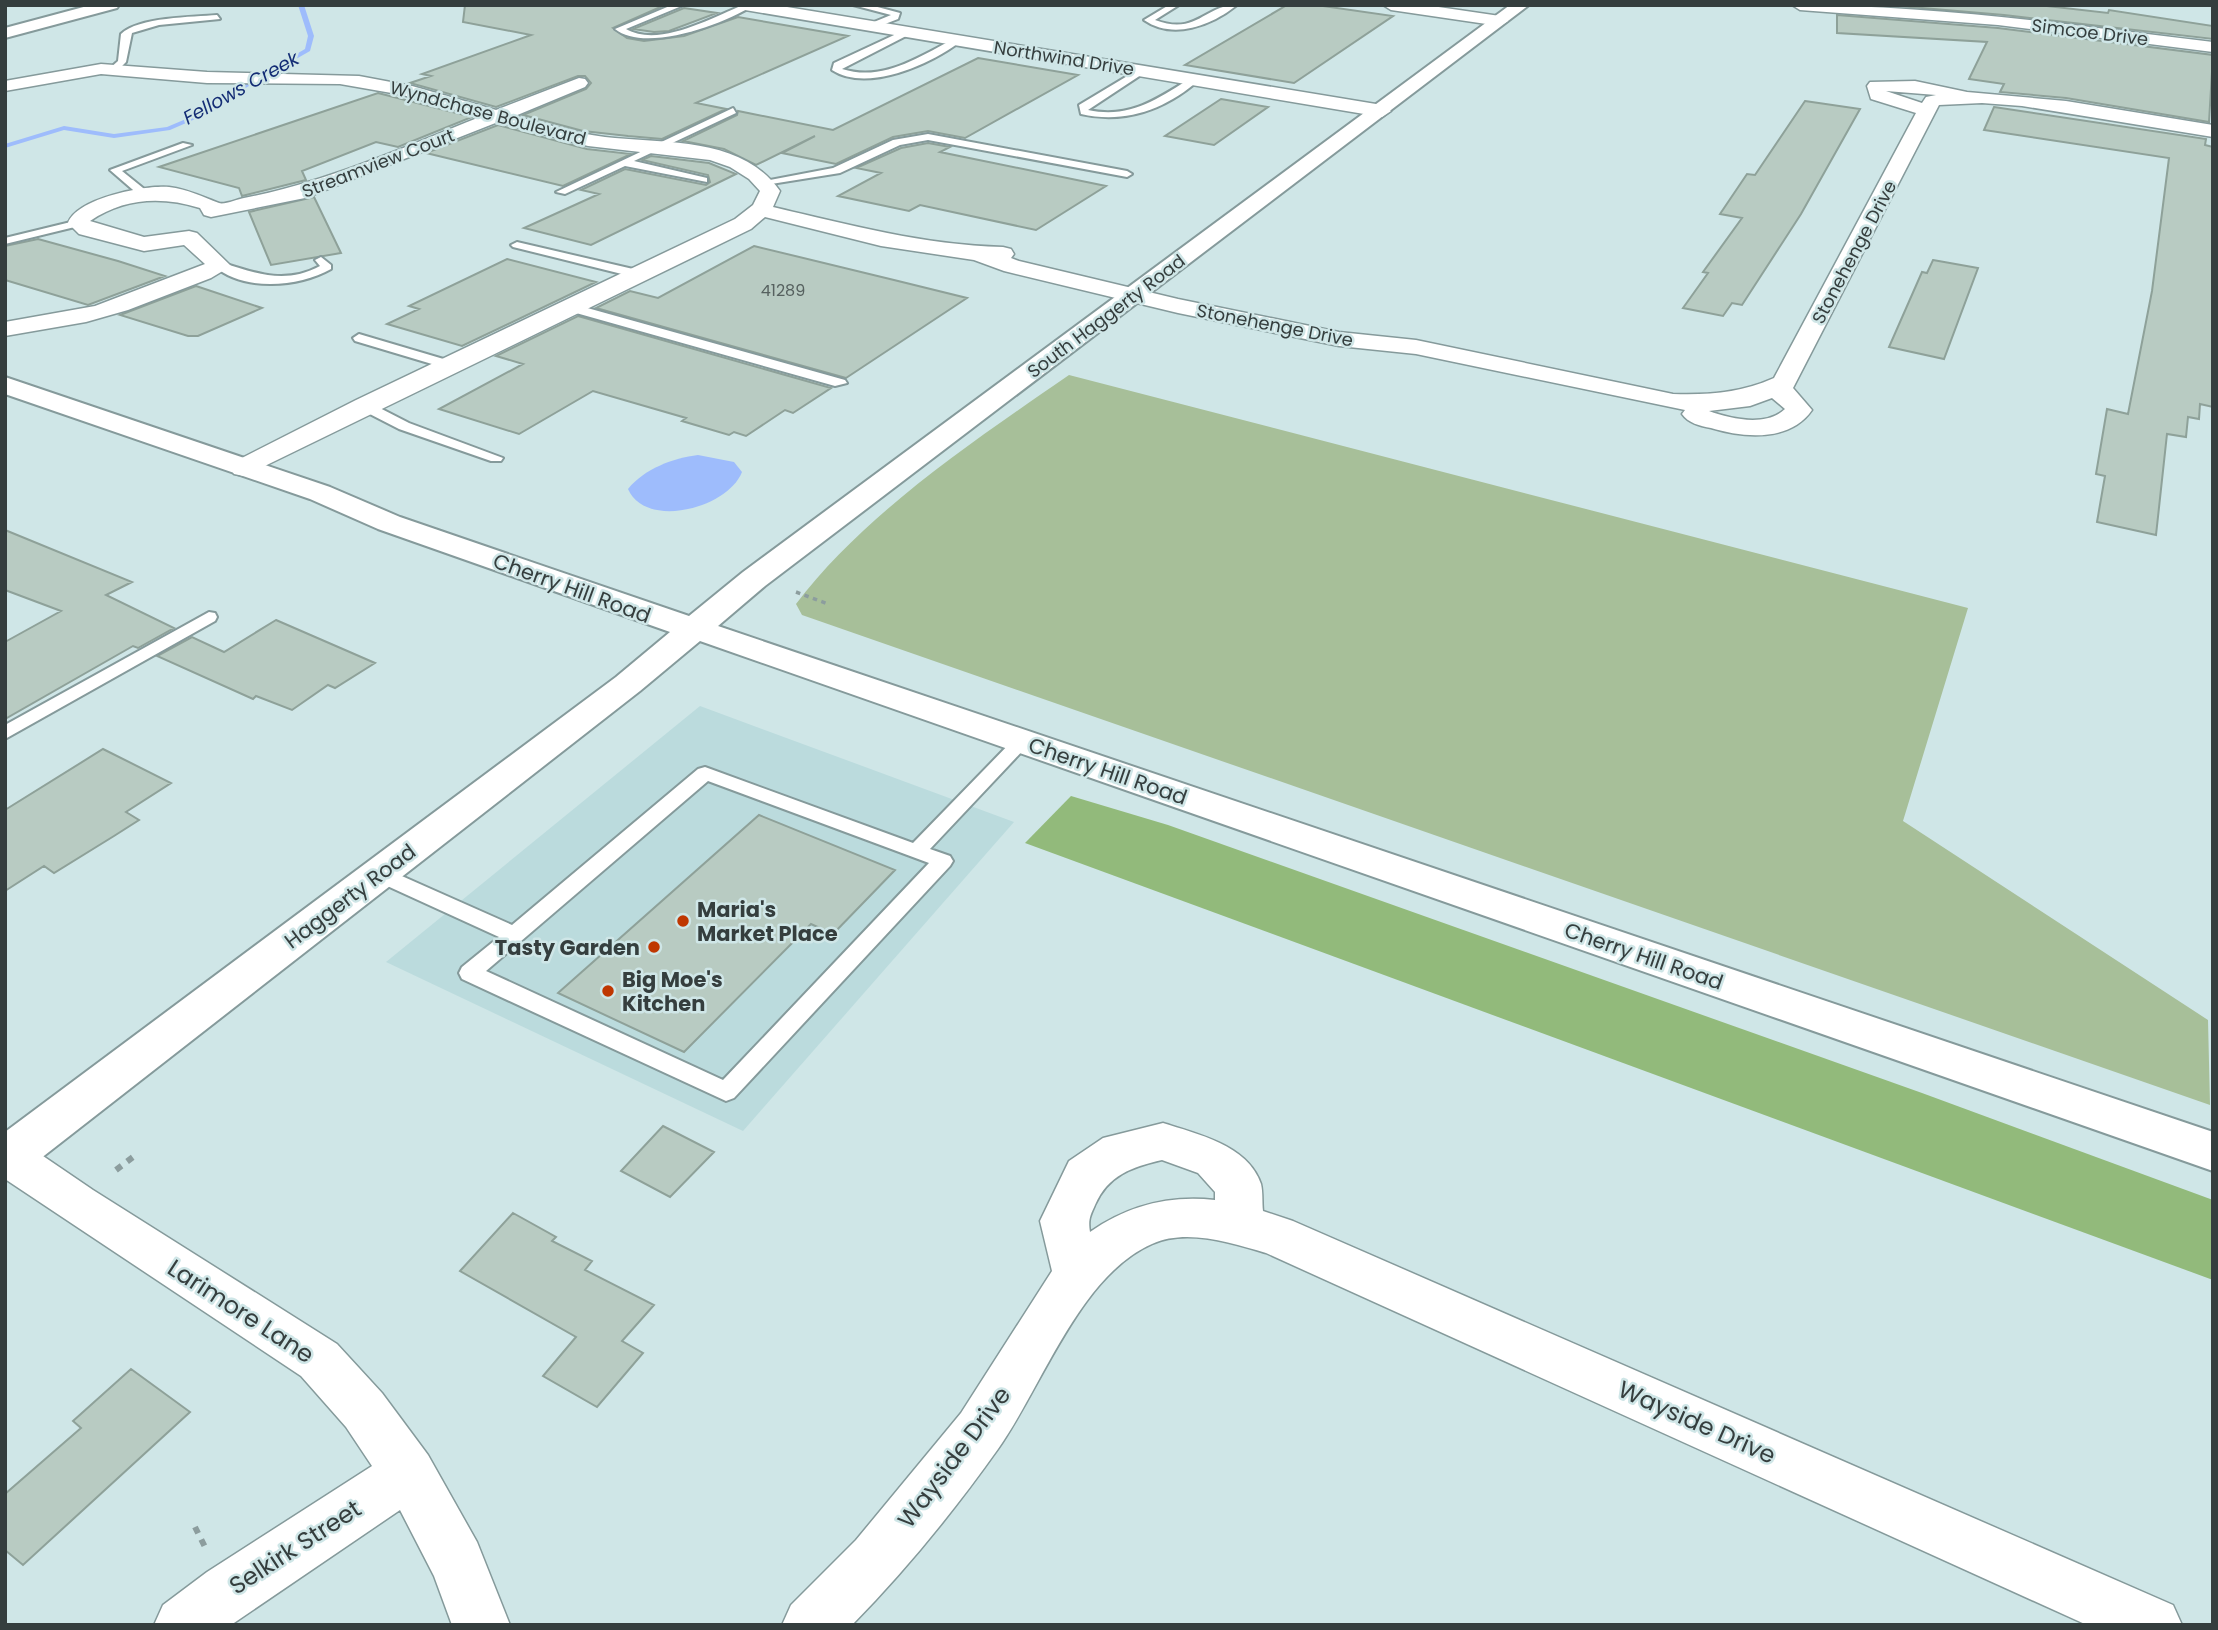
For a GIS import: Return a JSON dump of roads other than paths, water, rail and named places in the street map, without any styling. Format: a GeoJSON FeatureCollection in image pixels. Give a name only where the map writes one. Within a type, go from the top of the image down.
{"type":"FeatureCollection","features":[{"type":"Feature","properties":{"kind":"main road"},"geometry":{"type":"LineString","coordinates":[[5,33],[111,5]]}},
{"type":"Feature","properties":{"kind":"main road","name":"South Haggerty Road"},"geometry":{"type":"LineString","coordinates":[[694,631],[754,579],[1160,286],[1251,206],[1521,5]]}},
{"type":"Feature","properties":{"kind":"main road","name":"Cherry Hill Road"},"geometry":{"type":"LineString","coordinates":[[5,385],[244,468],[694,631],[767,652],[2213,1153]]}},
{"type":"Feature","properties":{"kind":"main road","name":"Haggerty Road"},"geometry":{"type":"LineString","coordinates":[[6,1157],[694,631]]}},
{"type":"Feature","properties":{"kind":"street"},"geometry":{"type":"LineString","coordinates":[[1391,5],[1500,21]]}},
{"type":"Feature","properties":{"kind":"street","name":"Simcoe Drive"},"geometry":{"type":"LineString","coordinates":[[1800,5],[1998,20],[2213,47]]}},
{"type":"Feature","properties":{"kind":"street","name":"Northwind Drive"},"geometry":{"type":"LineString","coordinates":[[756,6],[1382,111]]}},
{"type":"Feature","properties":{"kind":"street","name":"Wyndchase Boulevard"},"geometry":{"type":"LineString","coordinates":[[5,86],[49,76],[114,69],[236,79],[291,78],[375,84],[438,97],[521,126],[589,140],[720,157],[754,170],[765,182]]}},
{"type":"Feature","properties":{"kind":"street","name":"Streamview Court"},"geometry":{"type":"LineString","coordinates":[[211,211],[309,190],[579,83]]}},
{"type":"Feature","properties":{"kind":"street"},"geometry":{"type":"LineString","coordinates":[[1971,95],[1939,97],[1933,101],[1928,111],[1877,95],[1876,86],[1915,86],[2213,131]]}},
{"type":"Feature","properties":{"kind":"street","name":"Stonehenge Drive"},"geometry":{"type":"LineString","coordinates":[[1160,286],[1339,339],[1416,347],[1673,402],[1699,416],[1721,423],[1767,428],[1792,420],[1798,410],[1790,398],[1776,389],[1784,383],[1928,111]]}},
{"type":"Feature","properties":{"kind":"street"},"geometry":{"type":"LineString","coordinates":[[244,468],[365,406],[734,229],[760,210],[770,191],[765,182]]}},
{"type":"Feature","properties":{"kind":"street"},"geometry":{"type":"LineString","coordinates":[[170,193],[209,204],[211,211],[203,227],[189,238],[144,244],[86,229],[79,223],[81,217],[92,211],[144,194],[170,193]]}},
{"type":"Feature","properties":{"kind":"street"},"geometry":{"type":"LineString","coordinates":[[760,210],[905,243],[979,254],[1012,266],[1160,286]]}},
{"type":"Feature","properties":{"kind":"street"},"geometry":{"type":"LineString","coordinates":[[5,329],[28,322],[84,315],[122,305],[220,266],[189,238]]}},
{"type":"Feature","properties":{"kind":"street","name":"Stonehenge Drive"},"geometry":{"type":"LineString","coordinates":[[1209,289],[1378,330],[1416,347]]}},
{"type":"Feature","properties":{"kind":"street"},"geometry":{"type":"LineString","coordinates":[[1077,1274],[1064,1221],[1085,1174],[1119,1151],[1163,1141],[1214,1160],[1238,1185],[1240,1225]]}},
{"type":"Feature","properties":{"kind":"street","name":"Larimore Lane"},"geometry":{"type":"LineString","coordinates":[[6,1157],[76,1205],[319,1360],[364,1410],[409,1473],[457,1562],[481,1625]]}},
{"type":"Feature","properties":{"kind":"street","name":"Wayside Drive"},"geometry":{"type":"LineString","coordinates":[[811,1625],[876,1560],[980,1431],[1077,1274],[1097,1252],[1120,1235],[1158,1219],[1204,1219],[1240,1225],[1289,1241],[2153,1625]]}},
{"type":"Feature","properties":{"kind":"street","name":"Selkirk Street"},"geometry":{"type":"LineString","coordinates":[[183,1625],[226,1592],[409,1473]]}},
{"type":"Feature","properties":{"kind":"lane"},"geometry":{"type":"LineString","coordinates":[[680,5],[619,29],[623,33],[657,37],[756,6]]}},
{"type":"Feature","properties":{"kind":"lane"},"geometry":{"type":"LineString","coordinates":[[857,5],[896,13],[895,17],[872,26]]}},
{"type":"Feature","properties":{"kind":"lane"},"geometry":{"type":"LineString","coordinates":[[1175,5],[1148,20],[1179,28],[1196,27],[1233,5]]}},
{"type":"Feature","properties":{"kind":"lane"},"geometry":{"type":"LineString","coordinates":[[114,69],[122,62],[125,34],[129,31],[159,23],[217,18]]}},
{"type":"Feature","properties":{"kind":"lane"},"geometry":{"type":"LineString","coordinates":[[908,32],[837,65],[837,70],[863,77],[890,74],[957,41]]}},
{"type":"Feature","properties":{"kind":"lane"},"geometry":{"type":"LineString","coordinates":[[1142,71],[1082,107],[1084,112],[1118,118],[1135,116],[1194,80]]}},
{"type":"Feature","properties":{"kind":"lane"},"geometry":{"type":"LineString","coordinates":[[561,192],[733,111]]}},
{"type":"Feature","properties":{"kind":"lane"},"geometry":{"type":"LineString","coordinates":[[765,182],[836,171],[897,142],[928,137],[1127,174]]}},
{"type":"Feature","properties":{"kind":"lane"},"geometry":{"type":"LineString","coordinates":[[144,194],[115,170],[187,145]]}},
{"type":"Feature","properties":{"kind":"lane"},"geometry":{"type":"LineString","coordinates":[[623,162],[703,180]]}},
{"type":"Feature","properties":{"kind":"lane"},"geometry":{"type":"LineString","coordinates":[[5,241],[79,223]]}},
{"type":"Feature","properties":{"kind":"lane"},"geometry":{"type":"LineString","coordinates":[[517,245],[642,275]]}},
{"type":"Feature","properties":{"kind":"lane"},"geometry":{"type":"LineString","coordinates":[[220,266],[244,278],[298,279],[317,274],[327,267],[321,260]]}},
{"type":"Feature","properties":{"kind":"lane"},"geometry":{"type":"LineString","coordinates":[[573,308],[840,383]]}},
{"type":"Feature","properties":{"kind":"lane"},"geometry":{"type":"LineString","coordinates":[[359,338],[452,366]]}},
{"type":"Feature","properties":{"kind":"lane"},"geometry":{"type":"LineString","coordinates":[[365,406],[404,426],[496,458]]}},
{"type":"Feature","properties":{"kind":"lane"},"geometry":{"type":"LineString","coordinates":[[5,733],[209,617]]}},
{"type":"Feature","properties":{"kind":"lane"},"geometry":{"type":"LineString","coordinates":[[916,851],[1021,742]]}},
{"type":"Feature","properties":{"kind":"lane"},"geometry":{"type":"LineString","coordinates":[[705,773],[916,851],[943,861],[726,1092],[470,973],[705,773]]}},
{"type":"Feature","properties":{"kind":"lane"},"geometry":{"type":"LineString","coordinates":[[379,874],[514,936]]}},
{"type":"Feature","properties":{"kind":"water"},"geometry":{"type":"Polygon","coordinates":[[[698,455],[734,462],[742,472],[734,485],[721,496],[686,509],[651,509],[637,502],[628,489],[642,476],[660,466],[698,455]]]}},
{"type":"Feature","properties":{"kind":"waterway","name":"Fellows Creek"},"geometry":{"type":"LineString","coordinates":[[5,146],[64,128],[114,136],[168,129],[214,109],[240,89],[308,50],[311,36],[301,5]]}},
{"type":"Feature","properties":{"kind":"place","name":"Maria's Market Place"},"geometry":{"type":"Point","coordinates":[683,921]}},
{"type":"Feature","properties":{"kind":"place","name":"Tasty Garden"},"geometry":{"type":"Point","coordinates":[654,947]}},
{"type":"Feature","properties":{"kind":"place","name":"Big Moe's Kitchen"},"geometry":{"type":"Point","coordinates":[608,991]}}]}
